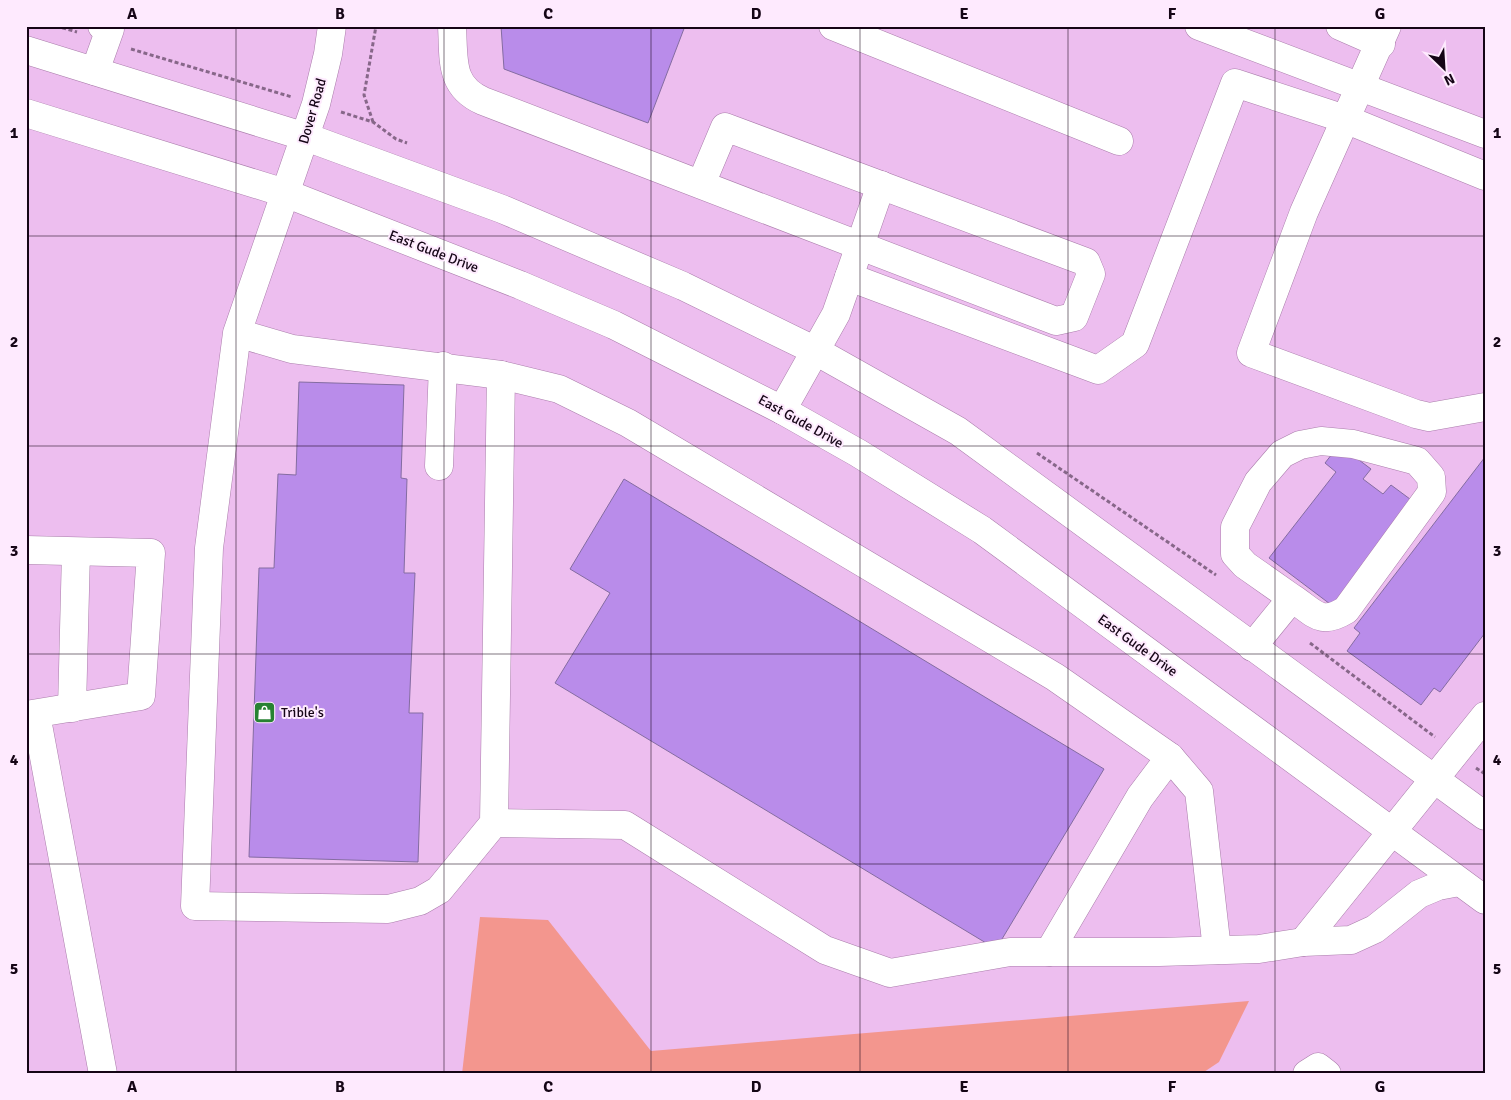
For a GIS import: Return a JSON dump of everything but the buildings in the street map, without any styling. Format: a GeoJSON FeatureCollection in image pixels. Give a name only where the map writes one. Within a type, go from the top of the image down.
{"type":"FeatureCollection","features":[{"type":"Feature","properties":{"kind":"main road","name":"Dover Road"},"geometry":{"type":"LineString","coordinates":[[332,26],[326,62],[306,137],[237,333],[209,548],[195,906],[388,908],[420,901],[439,890],[494,823]]}},
{"type":"Feature","properties":{"kind":"main road"},"geometry":{"type":"LineString","coordinates":[[452,26],[456,73],[461,86],[471,96],[1056,321],[1074,317],[1091,274],[1086,262],[725,127],[701,184]]}},
{"type":"Feature","properties":{"kind":"main road"},"geometry":{"type":"LineString","coordinates":[[833,26],[1119,140]]}},
{"type":"Feature","properties":{"kind":"main road"},"geometry":{"type":"LineString","coordinates":[[1340,26],[1384,35],[1304,212],[1251,353],[1416,414],[1429,417],[1485,407]]}},
{"type":"Feature","properties":{"kind":"main road"},"geometry":{"type":"LineString","coordinates":[[95,71],[108,27]]}},
{"type":"Feature","properties":{"kind":"main road"},"geometry":{"type":"LineString","coordinates":[[1214,29],[1485,134]]}},
{"type":"Feature","properties":{"kind":"main road"},"geometry":{"type":"LineString","coordinates":[[26,50],[306,137],[502,209],[683,286],[814,350],[958,431],[1485,816]]}},
{"type":"Feature","properties":{"kind":"main road"},"geometry":{"type":"LineString","coordinates":[[848,277],[1098,370],[1135,344],[1235,83],[1345,119],[1485,176]]}},
{"type":"Feature","properties":{"kind":"main road","name":"East Gude Drive"},"geometry":{"type":"LineString","coordinates":[[26,113],[285,193],[520,285],[614,325],[782,410],[858,453],[982,530],[1485,900]]}},
{"type":"Feature","properties":{"kind":"main road"},"geometry":{"type":"LineString","coordinates":[[782,410],[814,350],[836,314],[881,185]]}},
{"type":"Feature","properties":{"kind":"main road"},"geometry":{"type":"LineString","coordinates":[[237,333],[292,349],[443,366],[502,375],[559,389],[628,423],[1055,677],[1170,758],[1199,791],[1217,950]]}},
{"type":"Feature","properties":{"kind":"main road"},"geometry":{"type":"LineString","coordinates":[[439,466],[443,366]]}},
{"type":"Feature","properties":{"kind":"main road"},"geometry":{"type":"LineString","coordinates":[[502,375],[494,823],[625,825],[824,950],[890,972],[1010,952],[1259,949],[1304,942],[1351,940],[1375,929],[1419,894],[1438,886],[1459,882]]}},
{"type":"Feature","properties":{"kind":"main road"},"geometry":{"type":"LineString","coordinates":[[1321,441],[1353,444],[1417,461],[1431,477],[1432,492],[1346,610],[1333,618],[1322,618],[1292,598],[1245,565],[1236,554],[1235,527],[1258,482],[1282,454],[1300,445],[1321,441]]}},
{"type":"Feature","properties":{"kind":"main road"},"geometry":{"type":"LineString","coordinates":[[26,550],[151,553],[141,696],[31,714],[103,1074]]}},
{"type":"Feature","properties":{"kind":"main road"},"geometry":{"type":"LineString","coordinates":[[72,708],[76,552]]}},
{"type":"Feature","properties":{"kind":"main road"},"geometry":{"type":"LineString","coordinates":[[1252,647],[1292,598]]}},
{"type":"Feature","properties":{"kind":"main road"},"geometry":{"type":"LineString","coordinates":[[1304,942],[1435,779],[1482,724]]}},
{"type":"Feature","properties":{"kind":"main road"},"geometry":{"type":"LineString","coordinates":[[1049,952],[1140,797],[1170,758]]}},
{"type":"Feature","properties":{"kind":"main road"},"geometry":{"type":"LineString","coordinates":[[1306,1074],[1318,1067],[1327,1074]]}},
{"type":"Feature","properties":{"kind":"path"},"geometry":{"type":"LineString","coordinates":[[373,122],[364,95],[376,26]]}},
{"type":"Feature","properties":{"kind":"shaded area"},"geometry":{"type":"Polygon","coordinates":[[[480,917],[548,920],[651,1051],[1249,1001],[1219,1062],[1201,1074],[462,1074],[480,917]]]}},
{"type":"Feature","properties":{"kind":"place","name":"Trible's"},"geometry":{"type":"Point","coordinates":[265,712]}}]}
